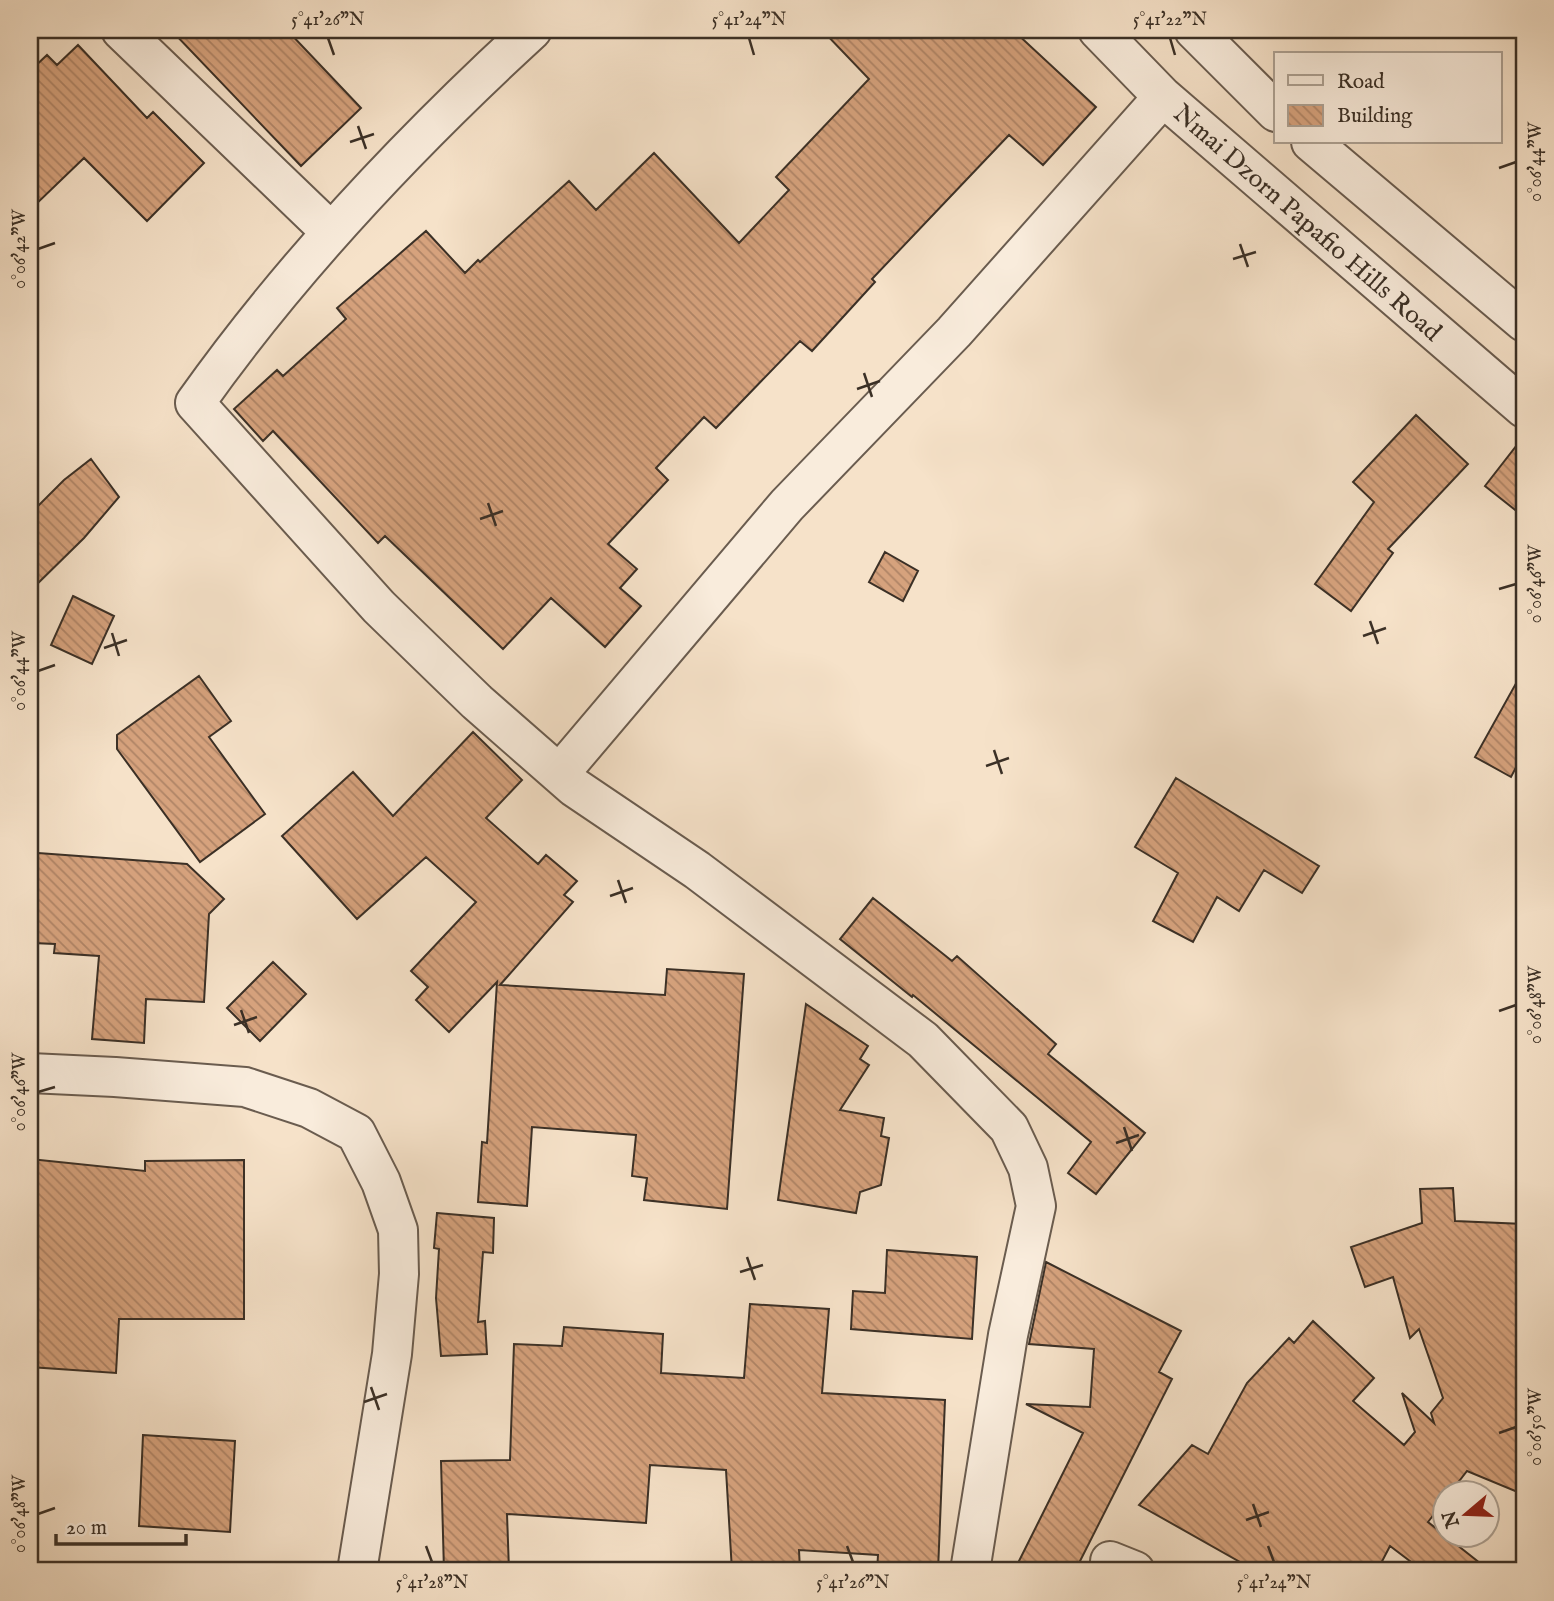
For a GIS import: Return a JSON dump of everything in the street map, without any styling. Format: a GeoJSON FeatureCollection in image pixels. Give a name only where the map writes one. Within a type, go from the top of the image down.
{"type":"FeatureCollection","features":[{"type":"Feature","properties":{"kind":"street"},"geometry":{"type":"LineString","coordinates":[[121,30],[331,232]]}},
{"type":"Feature","properties":{"kind":"street"},"geometry":{"type":"LineString","coordinates":[[531,30],[486,72],[331,232],[281,291],[195,402],[379,607],[477,702],[575,786],[805,949],[923,1040],[1009,1128],[1028,1168],[1036,1206],[1008,1335],[970,1571]]}},
{"type":"Feature","properties":{"kind":"street","name":"Nmai Dzorn Papafio Hills Road"},"geometry":{"type":"LineString","coordinates":[[1098,30],[1163,97],[1524,408]]}},
{"type":"Feature","properties":{"kind":"street"},"geometry":{"type":"LineString","coordinates":[[1194,30],[1274,110]]}},
{"type":"Feature","properties":{"kind":"street"},"geometry":{"type":"LineString","coordinates":[[560,773],[788,505],[954,332],[1163,97]]}},
{"type":"Feature","properties":{"kind":"street"},"geometry":{"type":"LineString","coordinates":[[1313,144],[1524,322]]}},
{"type":"Feature","properties":{"kind":"street"},"geometry":{"type":"LineString","coordinates":[[30,1073],[245,1087],[309,1108],[356,1133],[381,1182],[398,1230],[399,1274],[392,1354],[357,1571]]}},
{"type":"Feature","properties":{"kind":"building"},"geometry":{"type":"Polygon","coordinates":[[[171,30],[287,30],[361,108],[301,166],[171,30]]]}},
{"type":"Feature","properties":{"kind":"building"},"geometry":{"type":"Polygon","coordinates":[[[822,30],[1013,30],[1096,107],[1043,165],[1009,135],[872,279],[875,282],[812,351],[800,341],[716,428],[704,417],[656,468],[668,480],[608,544],[637,569],[620,588],[641,606],[605,647],[551,598],[503,649],[385,536],[378,543],[273,431],[263,441],[234,409],[277,370],[283,376],[346,319],[337,308],[426,231],[465,273],[569,181],[596,210],[654,153],[739,243],[789,190],[776,177],[869,79],[822,30]]]}},
{"type":"Feature","properties":{"kind":"building"},"geometry":{"type":"Polygon","coordinates":[[[78,45],[147,118],[153,112],[204,163],[147,221],[84,158],[30,210],[30,71],[47,55],[57,65],[78,45]]]}},
{"type":"Feature","properties":{"kind":"building"},"geometry":{"type":"Polygon","coordinates":[[[1416,415],[1468,464],[1388,549],[1393,553],[1351,611],[1315,584],[1374,502],[1353,482],[1416,415]]]}},
{"type":"Feature","properties":{"kind":"building"},"geometry":{"type":"Polygon","coordinates":[[[1524,436],[1524,517],[1485,486],[1524,436]]]}},
{"type":"Feature","properties":{"kind":"building"},"geometry":{"type":"Polygon","coordinates":[[[91,459],[119,497],[84,538],[30,591],[30,514],[64,480],[91,459]]]}},
{"type":"Feature","properties":{"kind":"building"},"geometry":{"type":"Polygon","coordinates":[[[885,552],[918,571],[903,601],[869,582],[885,552]]]}},
{"type":"Feature","properties":{"kind":"building"},"geometry":{"type":"Polygon","coordinates":[[[73,596],[114,616],[92,664],[51,645],[73,596]]]}},
{"type":"Feature","properties":{"kind":"building"},"geometry":{"type":"Polygon","coordinates":[[[1524,669],[1524,752],[1511,777],[1475,757],[1524,669]]]}},
{"type":"Feature","properties":{"kind":"building"},"geometry":{"type":"Polygon","coordinates":[[[199,676],[231,721],[209,737],[265,814],[200,862],[117,749],[117,735],[199,676]]]}},
{"type":"Feature","properties":{"kind":"building"},"geometry":{"type":"Polygon","coordinates":[[[473,732],[522,780],[486,818],[538,864],[546,855],[577,881],[564,895],[573,902],[500,985],[665,995],[667,969],[744,974],[727,1209],[644,1200],[647,1178],[632,1176],[636,1135],[532,1127],[527,1206],[478,1202],[482,1142],[487,1143],[497,982],[449,1032],[416,1000],[428,987],[411,971],[476,902],[426,857],[357,919],[282,836],[353,772],[393,816],[473,732]]]}},
{"type":"Feature","properties":{"kind":"building"},"geometry":{"type":"Polygon","coordinates":[[[1176,778],[1319,866],[1302,893],[1264,870],[1239,911],[1217,897],[1193,942],[1153,921],[1178,873],[1135,847],[1176,778]]]}},
{"type":"Feature","properties":{"kind":"building"},"geometry":{"type":"Polygon","coordinates":[[[38,853],[187,864],[224,899],[209,914],[204,1002],[146,999],[144,1043],[92,1039],[99,956],[54,953],[55,944],[33,943],[38,853]]]}},
{"type":"Feature","properties":{"kind":"building"},"geometry":{"type":"Polygon","coordinates":[[[873,898],[952,961],[957,956],[1056,1044],[1048,1054],[1145,1133],[1096,1194],[1068,1173],[1091,1142],[913,995],[912,997],[840,939],[873,898]]]}},
{"type":"Feature","properties":{"kind":"building"},"geometry":{"type":"Polygon","coordinates":[[[273,962],[306,994],[260,1041],[227,1008],[273,962]]]}},
{"type":"Feature","properties":{"kind":"building"},"geometry":{"type":"Polygon","coordinates":[[[806,1004],[868,1046],[860,1059],[869,1065],[840,1110],[884,1118],[881,1136],[889,1138],[881,1185],[860,1192],[856,1213],[778,1200],[806,1004]]]}},
{"type":"Feature","properties":{"kind":"building"},"geometry":{"type":"Polygon","coordinates":[[[30,1159],[145,1171],[145,1161],[244,1160],[244,1319],[119,1319],[116,1373],[30,1367],[30,1159]]]}},
{"type":"Feature","properties":{"kind":"building"},"geometry":{"type":"Polygon","coordinates":[[[1453,1188],[1455,1221],[1524,1224],[1520,1493],[1502,1486],[1502,1478],[1484,1478],[1467,1471],[1462,1478],[1432,1478],[1432,1517],[1428,1522],[1432,1525],[1432,1548],[1461,1548],[1490,1571],[1423,1571],[1390,1546],[1377,1571],[1256,1571],[1139,1505],[1192,1445],[1208,1454],[1247,1383],[1289,1338],[1294,1343],[1313,1321],[1374,1378],[1353,1401],[1404,1445],[1415,1432],[1402,1393],[1434,1423],[1431,1413],[1443,1398],[1419,1329],[1410,1338],[1393,1277],[1365,1287],[1351,1247],[1422,1223],[1420,1189],[1453,1188]]]}},
{"type":"Feature","properties":{"kind":"building"},"geometry":{"type":"Polygon","coordinates":[[[437,1213],[494,1218],[493,1253],[483,1252],[478,1322],[485,1321],[487,1354],[441,1356],[436,1298],[439,1249],[434,1248],[437,1213]]]}},
{"type":"Feature","properties":{"kind":"building"},"geometry":{"type":"Polygon","coordinates":[[[887,1250],[977,1257],[972,1339],[851,1329],[853,1291],[885,1293],[887,1250]]]}},
{"type":"Feature","properties":{"kind":"building"},"geometry":{"type":"Polygon","coordinates":[[[1046,1262],[1181,1331],[1159,1372],[1172,1379],[1075,1571],[1014,1571],[1083,1433],[1026,1404],[1090,1407],[1094,1349],[1029,1344],[1046,1262]]]}},
{"type":"Feature","properties":{"kind":"building"},"geometry":{"type":"Polygon","coordinates":[[[750,1304],[829,1309],[822,1393],[945,1400],[938,1571],[877,1571],[878,1555],[799,1550],[800,1571],[732,1571],[726,1470],[650,1465],[646,1523],[507,1514],[509,1570],[444,1571],[441,1461],[510,1460],[514,1344],[562,1346],[564,1327],[663,1334],[661,1373],[744,1378],[750,1304]]]}},
{"type":"Feature","properties":{"kind":"building"},"geometry":{"type":"Polygon","coordinates":[[[143,1435],[235,1441],[230,1532],[139,1526],[143,1435]]]}}]}
